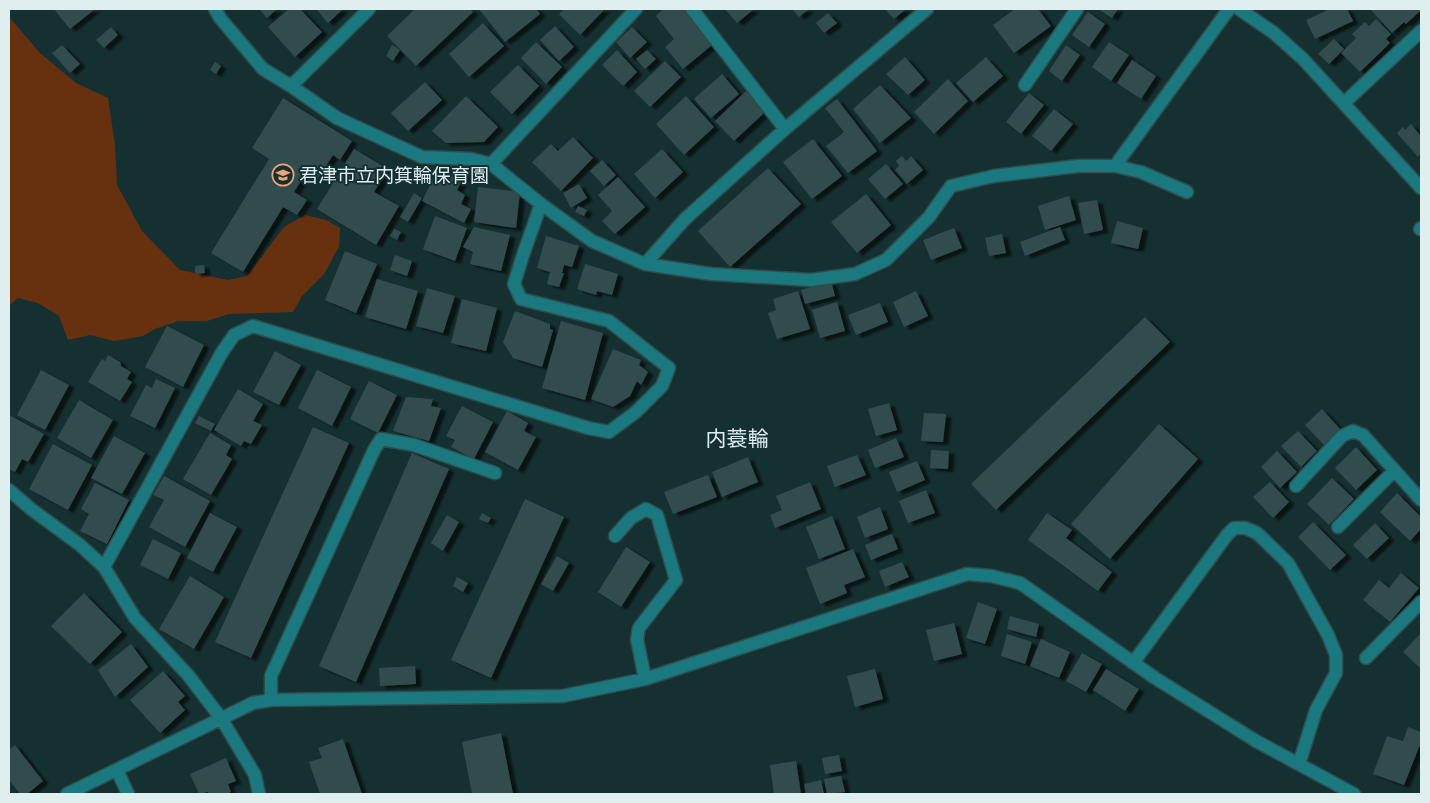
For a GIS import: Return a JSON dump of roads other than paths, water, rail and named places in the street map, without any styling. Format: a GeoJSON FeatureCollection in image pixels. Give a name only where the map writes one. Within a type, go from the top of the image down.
{"type":"FeatureCollection","features":[{"type":"Feature","properties":{"kind":"street"},"geometry":{"type":"LineString","coordinates":[[215,9],[220,18],[263,68],[338,118],[422,157],[471,159],[491,164],[592,241],[645,264],[711,274],[811,280],[855,274],[886,260],[929,217],[951,186],[994,176],[1078,166],[1115,166],[1141,172],[1187,192]]}},
{"type":"Feature","properties":{"kind":"street"},"geometry":{"type":"LineString","coordinates":[[291,86],[369,9]]}},
{"type":"Feature","properties":{"kind":"street"},"geometry":{"type":"LineString","coordinates":[[491,164],[636,9]]}},
{"type":"Feature","properties":{"kind":"street"},"geometry":{"type":"LineString","coordinates":[[692,9],[785,129]]}},
{"type":"Feature","properties":{"kind":"street"},"geometry":{"type":"LineString","coordinates":[[645,264],[685,219],[785,129],[927,9]]}},
{"type":"Feature","properties":{"kind":"street"},"geometry":{"type":"LineString","coordinates":[[1025,85],[1077,9]]}},
{"type":"Feature","properties":{"kind":"street"},"geometry":{"type":"LineString","coordinates":[[1115,166],[1229,9]]}},
{"type":"Feature","properties":{"kind":"street"},"geometry":{"type":"LineString","coordinates":[[1240,9],[1274,33],[1303,59],[1421,188]]}},
{"type":"Feature","properties":{"kind":"street"},"geometry":{"type":"LineString","coordinates":[[1344,103],[1421,31]]}},
{"type":"Feature","properties":{"kind":"street"},"geometry":{"type":"LineString","coordinates":[[104,567],[221,354],[234,335],[253,326],[602,431],[609,432],[636,412],[662,386],[668,368],[609,321],[521,299],[514,284],[541,204]]}},
{"type":"Feature","properties":{"kind":"street"},"geometry":{"type":"LineString","coordinates":[[1296,486],[1342,436],[1353,431],[1363,435],[1421,500]]}},
{"type":"Feature","properties":{"kind":"street"},"geometry":{"type":"LineString","coordinates":[[271,700],[271,676],[374,450],[381,439],[414,445],[496,473]]}},
{"type":"Feature","properties":{"kind":"street"},"geometry":{"type":"LineString","coordinates":[[1338,527],[1394,471]]}},
{"type":"Feature","properties":{"kind":"street"},"geometry":{"type":"LineString","coordinates":[[9,490],[31,509],[80,545],[104,567],[135,618],[188,675],[221,718],[255,775],[259,794]]}},
{"type":"Feature","properties":{"kind":"street"},"geometry":{"type":"LineString","coordinates":[[615,536],[631,518],[646,509],[657,515],[676,580],[639,628],[636,640],[645,679]]}},
{"type":"Feature","properties":{"kind":"street"},"geometry":{"type":"LineString","coordinates":[[1132,664],[1227,535],[1234,528],[1245,528],[1257,532],[1288,563],[1328,635],[1336,654],[1336,673],[1316,710],[1299,764]]}},
{"type":"Feature","properties":{"kind":"street"},"geometry":{"type":"LineString","coordinates":[[67,794],[253,703],[271,700],[563,696],[645,679],[967,574],[991,576],[1020,583],[1132,664],[1256,741],[1354,794]]}},
{"type":"Feature","properties":{"kind":"street"},"geometry":{"type":"LineString","coordinates":[[1366,658],[1421,602]]}},
{"type":"Feature","properties":{"kind":"street"},"geometry":{"type":"LineString","coordinates":[[117,770],[128,794]]}},
{"type":"Feature","properties":{"kind":"place","name":"君津市立内箕輪保育園"},"geometry":{"type":"Point","coordinates":[283,175]}},
{"type":"Feature","properties":{"kind":"district","name":"内蓑輪"},"geometry":{"type":"Point","coordinates":[737,439]}}]}
